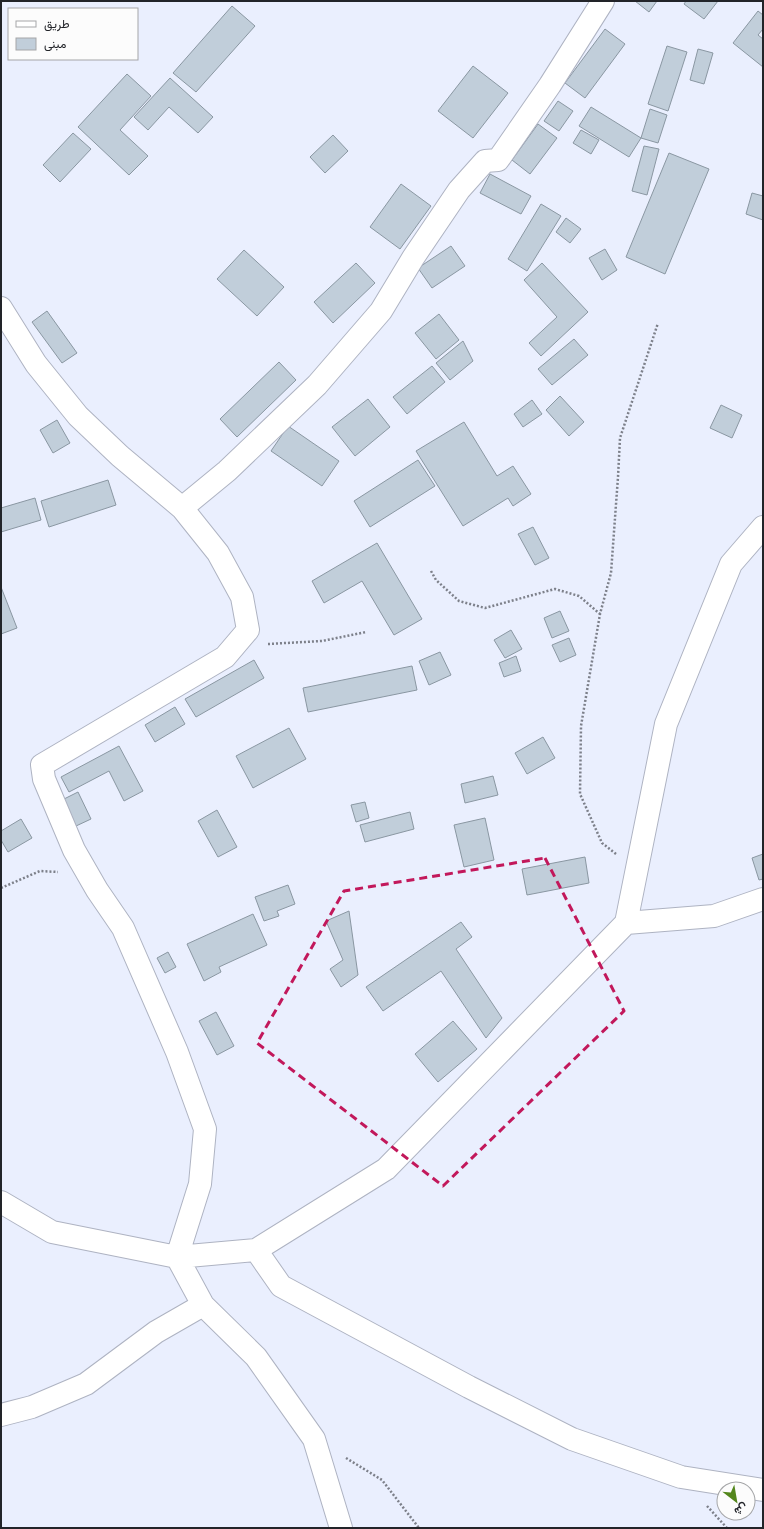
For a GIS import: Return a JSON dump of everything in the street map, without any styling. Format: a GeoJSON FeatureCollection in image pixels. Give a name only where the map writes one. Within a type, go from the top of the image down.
{"type":"FeatureCollection","features":[{"type":"Feature","properties":{"kind":"street"},"geometry":{"type":"LineString","coordinates":[[182,508],[227,471],[318,385],[381,311],[414,258],[460,190],[485,160],[498,160],[550,85],[603,1]]}},
{"type":"Feature","properties":{"kind":"street"},"geometry":{"type":"LineString","coordinates":[[1,308],[36,364],[78,416],[120,456],[182,508],[218,553],[242,597],[248,630],[225,656],[42,765],[44,779],[74,850],[96,890],[123,928],[177,1052],[205,1129],[200,1184],[177,1257],[203,1304],[256,1356],[314,1439],[341,1528]]}},
{"type":"Feature","properties":{"kind":"street"},"geometry":{"type":"LineString","coordinates":[[1,1202],[52,1232],[177,1257],[256,1250],[386,1169],[626,923],[666,724],[731,564],[763,527]]}},
{"type":"Feature","properties":{"kind":"street"},"geometry":{"type":"LineString","coordinates":[[626,923],[714,916],[763,900]]}},
{"type":"Feature","properties":{"kind":"street"},"geometry":{"type":"LineString","coordinates":[[256,1250],[281,1286],[469,1387],[572,1439],[681,1477],[763,1490]]}},
{"type":"Feature","properties":{"kind":"street"},"geometry":{"type":"LineString","coordinates":[[1,1416],[32,1407],[86,1384],[156,1332],[203,1304]]}},
{"type":"Feature","properties":{"kind":"path"},"geometry":{"type":"LineString","coordinates":[[637,873],[602,843],[580,794],[581,726],[600,614],[611,573],[620,438],[658,323]]}},
{"type":"Feature","properties":{"kind":"path"},"geometry":{"type":"LineString","coordinates":[[431,571],[436,580],[459,600],[484,608],[556,589],[579,596],[600,614]]}},
{"type":"Feature","properties":{"kind":"path"},"geometry":{"type":"LineString","coordinates":[[248,630],[270,645],[322,641],[366,632]]}},
{"type":"Feature","properties":{"kind":"path"},"geometry":{"type":"LineString","coordinates":[[1,888],[40,872],[87,872]]}},
{"type":"Feature","properties":{"kind":"path"},"geometry":{"type":"LineString","coordinates":[[314,1439],[382,1480],[419,1528]]}},
{"type":"Feature","properties":{"kind":"highlighted area"},"geometry":{"type":"Polygon","coordinates":[[[545,858],[624,1011],[443,1186],[257,1043],[344,891],[545,858]]]}},
{"type":"Feature","properties":{"kind":"building"},"geometry":{"type":"Polygon","coordinates":[[[635,1],[657,1],[649,12],[635,1]]]}},
{"type":"Feature","properties":{"kind":"building"},"geometry":{"type":"Polygon","coordinates":[[[686,1],[718,1],[704,19],[684,4],[686,1]]]}},
{"type":"Feature","properties":{"kind":"building"},"geometry":{"type":"Polygon","coordinates":[[[232,6],[255,26],[196,92],[173,73],[232,6]]]}},
{"type":"Feature","properties":{"kind":"building"},"geometry":{"type":"Polygon","coordinates":[[[758,11],[763,15],[763,29],[758,35],[763,39],[763,67],[733,43],[758,11]]]}},
{"type":"Feature","properties":{"kind":"building"},"geometry":{"type":"Polygon","coordinates":[[[605,29],[625,44],[585,98],[565,83],[605,29]]]}},
{"type":"Feature","properties":{"kind":"building"},"geometry":{"type":"Polygon","coordinates":[[[667,46],[687,52],[668,111],[648,104],[667,46]]]}},
{"type":"Feature","properties":{"kind":"building"},"geometry":{"type":"Polygon","coordinates":[[[698,49],[713,53],[704,84],[690,80],[698,49]]]}},
{"type":"Feature","properties":{"kind":"building"},"geometry":{"type":"Polygon","coordinates":[[[473,66],[508,93],[473,138],[438,111],[473,66]]]}},
{"type":"Feature","properties":{"kind":"building"},"geometry":{"type":"Polygon","coordinates":[[[127,74],[151,96],[120,130],[148,156],[129,175],[78,127],[127,74]]]}},
{"type":"Feature","properties":{"kind":"building"},"geometry":{"type":"Polygon","coordinates":[[[170,78],[213,117],[198,133],[169,107],[148,130],[134,117],[170,78]]]}},
{"type":"Feature","properties":{"kind":"building"},"geometry":{"type":"Polygon","coordinates":[[[558,101],[573,111],[559,131],[544,121],[558,101]]]}},
{"type":"Feature","properties":{"kind":"building"},"geometry":{"type":"Polygon","coordinates":[[[591,107],[641,138],[629,157],[579,126],[591,107]]]}},
{"type":"Feature","properties":{"kind":"building"},"geometry":{"type":"Polygon","coordinates":[[[650,109],[667,115],[658,143],[641,138],[650,109]]]}},
{"type":"Feature","properties":{"kind":"building"},"geometry":{"type":"Polygon","coordinates":[[[538,124],[557,138],[530,174],[512,160],[538,124]]]}},
{"type":"Feature","properties":{"kind":"building"},"geometry":{"type":"Polygon","coordinates":[[[581,130],[599,140],[591,154],[573,143],[581,130]]]}},
{"type":"Feature","properties":{"kind":"building"},"geometry":{"type":"Polygon","coordinates":[[[73,133],[91,149],[60,182],[43,165],[73,133]]]}},
{"type":"Feature","properties":{"kind":"building"},"geometry":{"type":"Polygon","coordinates":[[[333,135],[348,151],[325,173],[310,157],[333,135]]]}},
{"type":"Feature","properties":{"kind":"building"},"geometry":{"type":"Polygon","coordinates":[[[644,146],[659,149],[647,195],[632,191],[644,146]]]}},
{"type":"Feature","properties":{"kind":"building"},"geometry":{"type":"Polygon","coordinates":[[[669,153],[709,169],[665,274],[626,257],[669,153]]]}},
{"type":"Feature","properties":{"kind":"building"},"geometry":{"type":"Polygon","coordinates":[[[490,174],[531,196],[521,214],[480,193],[490,174]]]}},
{"type":"Feature","properties":{"kind":"building"},"geometry":{"type":"Polygon","coordinates":[[[401,184],[431,206],[400,249],[370,227],[401,184]]]}},
{"type":"Feature","properties":{"kind":"building"},"geometry":{"type":"Polygon","coordinates":[[[752,193],[763,196],[763,220],[746,214],[752,193]]]}},
{"type":"Feature","properties":{"kind":"building"},"geometry":{"type":"Polygon","coordinates":[[[541,204],[561,216],[527,271],[508,259],[541,204]]]}},
{"type":"Feature","properties":{"kind":"building"},"geometry":{"type":"Polygon","coordinates":[[[566,218],[581,229],[570,243],[556,232],[566,218]]]}},
{"type":"Feature","properties":{"kind":"building"},"geometry":{"type":"Polygon","coordinates":[[[451,246],[465,266],[432,288],[418,268],[451,246]]]}},
{"type":"Feature","properties":{"kind":"building"},"geometry":{"type":"Polygon","coordinates":[[[605,249],[617,270],[602,280],[589,258],[605,249]]]}},
{"type":"Feature","properties":{"kind":"building"},"geometry":{"type":"Polygon","coordinates":[[[244,250],[284,287],[257,316],[217,279],[244,250]]]}},
{"type":"Feature","properties":{"kind":"building"},"geometry":{"type":"Polygon","coordinates":[[[356,263],[375,283],[333,323],[314,302],[356,263]]]}},
{"type":"Feature","properties":{"kind":"building"},"geometry":{"type":"Polygon","coordinates":[[[542,263],[588,312],[541,356],[529,343],[557,317],[524,280],[542,263]]]}},
{"type":"Feature","properties":{"kind":"building"},"geometry":{"type":"Polygon","coordinates":[[[47,311],[77,353],[62,363],[32,322],[47,311]]]}},
{"type":"Feature","properties":{"kind":"building"},"geometry":{"type":"Polygon","coordinates":[[[439,314],[459,340],[436,359],[415,333],[439,314]]]}},
{"type":"Feature","properties":{"kind":"building"},"geometry":{"type":"Polygon","coordinates":[[[574,339],[588,355],[552,385],[538,369],[574,339]]]}},
{"type":"Feature","properties":{"kind":"building"},"geometry":{"type":"Polygon","coordinates":[[[463,341],[473,361],[450,380],[436,363],[463,341]]]}},
{"type":"Feature","properties":{"kind":"building"},"geometry":{"type":"Polygon","coordinates":[[[279,362],[296,380],[237,437],[220,419],[279,362]]]}},
{"type":"Feature","properties":{"kind":"building"},"geometry":{"type":"Polygon","coordinates":[[[432,366],[445,382],[407,414],[393,397],[432,366]]]}},
{"type":"Feature","properties":{"kind":"building"},"geometry":{"type":"Polygon","coordinates":[[[560,396],[584,422],[569,436],[546,410],[560,396]]]}},
{"type":"Feature","properties":{"kind":"building"},"geometry":{"type":"Polygon","coordinates":[[[368,399],[390,427],[355,456],[332,427],[368,399]]]}},
{"type":"Feature","properties":{"kind":"building"},"geometry":{"type":"Polygon","coordinates":[[[532,400],[542,414],[523,427],[514,414],[532,400]]]}},
{"type":"Feature","properties":{"kind":"building"},"geometry":{"type":"Polygon","coordinates":[[[721,405],[742,415],[732,438],[710,428],[721,405]]]}},
{"type":"Feature","properties":{"kind":"building"},"geometry":{"type":"Polygon","coordinates":[[[57,420],[70,443],[53,453],[40,430],[57,420]]]}},
{"type":"Feature","properties":{"kind":"building"},"geometry":{"type":"Polygon","coordinates":[[[464,422],[497,476],[513,466],[531,494],[513,506],[508,498],[463,526],[416,451],[464,422]]]}},
{"type":"Feature","properties":{"kind":"building"},"geometry":{"type":"Polygon","coordinates":[[[288,426],[339,461],[322,486],[271,451],[288,426]]]}},
{"type":"Feature","properties":{"kind":"building"},"geometry":{"type":"Polygon","coordinates":[[[418,460],[435,486],[370,527],[354,501],[418,460]]]}},
{"type":"Feature","properties":{"kind":"building"},"geometry":{"type":"Polygon","coordinates":[[[108,480],[116,505],[49,527],[41,501],[108,480]]]}},
{"type":"Feature","properties":{"kind":"building"},"geometry":{"type":"Polygon","coordinates":[[[35,498],[41,520],[1,532],[1,508],[35,498]]]}},
{"type":"Feature","properties":{"kind":"building"},"geometry":{"type":"Polygon","coordinates":[[[533,527],[549,558],[535,565],[518,534],[533,527]]]}},
{"type":"Feature","properties":{"kind":"building"},"geometry":{"type":"Polygon","coordinates":[[[377,543],[422,619],[394,635],[362,581],[324,603],[312,581],[377,543]]]}},
{"type":"Feature","properties":{"kind":"building"},"geometry":{"type":"Polygon","coordinates":[[[1,587],[17,628],[1,634],[1,587]]]}},
{"type":"Feature","properties":{"kind":"building"},"geometry":{"type":"Polygon","coordinates":[[[560,611],[569,631],[552,638],[544,618],[560,611]]]}},
{"type":"Feature","properties":{"kind":"building"},"geometry":{"type":"Polygon","coordinates":[[[511,630],[522,649],[505,658],[494,640],[511,630]]]}},
{"type":"Feature","properties":{"kind":"building"},"geometry":{"type":"Polygon","coordinates":[[[569,638],[576,655],[560,662],[552,645],[569,638]]]}},
{"type":"Feature","properties":{"kind":"building"},"geometry":{"type":"Polygon","coordinates":[[[440,652],[451,675],[429,685],[419,661],[440,652]]]}},
{"type":"Feature","properties":{"kind":"building"},"geometry":{"type":"Polygon","coordinates":[[[516,656],[521,671],[504,677],[499,663],[516,656]]]}},
{"type":"Feature","properties":{"kind":"building"},"geometry":{"type":"Polygon","coordinates":[[[254,660],[264,678],[196,717],[185,699],[254,660]]]}},
{"type":"Feature","properties":{"kind":"building"},"geometry":{"type":"Polygon","coordinates":[[[412,666],[417,690],[308,712],[303,688],[412,666]]]}},
{"type":"Feature","properties":{"kind":"building"},"geometry":{"type":"Polygon","coordinates":[[[175,707],[185,724],[155,742],[145,725],[175,707]]]}},
{"type":"Feature","properties":{"kind":"building"},"geometry":{"type":"Polygon","coordinates":[[[289,728],[306,759],[253,788],[236,756],[289,728]]]}},
{"type":"Feature","properties":{"kind":"building"},"geometry":{"type":"Polygon","coordinates":[[[543,737],[555,758],[527,774],[515,753],[543,737]]]}},
{"type":"Feature","properties":{"kind":"building"},"geometry":{"type":"Polygon","coordinates":[[[119,746],[143,791],[124,801],[109,771],[69,792],[61,777],[119,746]]]}},
{"type":"Feature","properties":{"kind":"building"},"geometry":{"type":"Polygon","coordinates":[[[493,776],[498,795],[465,803],[461,784],[493,776]]]}},
{"type":"Feature","properties":{"kind":"building"},"geometry":{"type":"Polygon","coordinates":[[[78,792],[91,819],[76,826],[64,799],[78,792]]]}},
{"type":"Feature","properties":{"kind":"building"},"geometry":{"type":"Polygon","coordinates":[[[365,802],[369,818],[356,822],[351,805],[365,802]]]}},
{"type":"Feature","properties":{"kind":"building"},"geometry":{"type":"Polygon","coordinates":[[[217,810],[237,847],[218,857],[198,821],[217,810]]]}},
{"type":"Feature","properties":{"kind":"building"},"geometry":{"type":"Polygon","coordinates":[[[410,812],[414,829],[365,842],[360,825],[410,812]]]}},
{"type":"Feature","properties":{"kind":"building"},"geometry":{"type":"Polygon","coordinates":[[[485,818],[494,860],[464,867],[454,825],[485,818]]]}},
{"type":"Feature","properties":{"kind":"building"},"geometry":{"type":"Polygon","coordinates":[[[21,819],[32,838],[8,852],[1,840],[1,831],[21,819]]]}},
{"type":"Feature","properties":{"kind":"building"},"geometry":{"type":"Polygon","coordinates":[[[763,854],[763,879],[759,880],[752,858],[763,854]]]}},
{"type":"Feature","properties":{"kind":"building"},"geometry":{"type":"Polygon","coordinates":[[[585,857],[589,883],[527,895],[522,869],[585,857]]]}},
{"type":"Feature","properties":{"kind":"building"},"geometry":{"type":"Polygon","coordinates":[[[288,885],[295,904],[277,911],[279,916],[264,921],[255,897],[288,885]]]}},
{"type":"Feature","properties":{"kind":"building"},"geometry":{"type":"Polygon","coordinates":[[[349,911],[358,975],[341,987],[330,969],[343,960],[326,921],[349,911]]]}},
{"type":"Feature","properties":{"kind":"building"},"geometry":{"type":"Polygon","coordinates":[[[253,914],[267,945],[219,967],[221,972],[204,981],[187,944],[253,914]]]}},
{"type":"Feature","properties":{"kind":"building"},"geometry":{"type":"Polygon","coordinates":[[[461,922],[472,937],[456,949],[502,1018],[486,1038],[441,971],[383,1011],[366,987],[461,922]]]}},
{"type":"Feature","properties":{"kind":"building"},"geometry":{"type":"Polygon","coordinates":[[[168,952],[176,967],[165,973],[157,958],[168,952]]]}},
{"type":"Feature","properties":{"kind":"building"},"geometry":{"type":"Polygon","coordinates":[[[216,1012],[234,1046],[217,1055],[199,1021],[216,1012]]]}},
{"type":"Feature","properties":{"kind":"building"},"geometry":{"type":"Polygon","coordinates":[[[453,1021],[477,1049],[438,1082],[415,1054],[453,1021]]]}}]}
